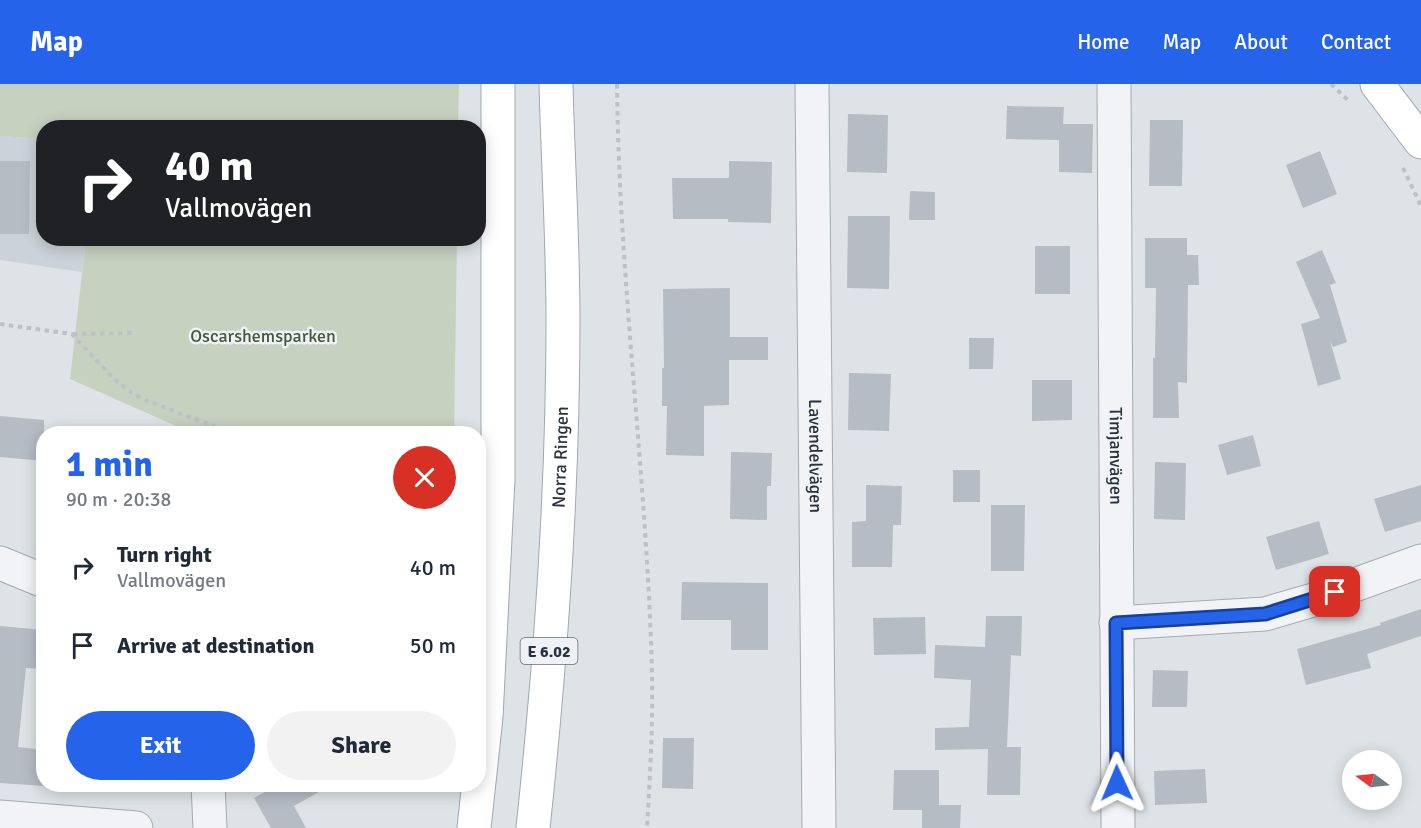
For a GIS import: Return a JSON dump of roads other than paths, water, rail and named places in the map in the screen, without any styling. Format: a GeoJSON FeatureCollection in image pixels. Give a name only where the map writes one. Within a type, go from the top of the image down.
{"type":"FeatureCollection","features":[{"type":"Feature","properties":{"kind":"main road"},"geometry":{"type":"LineString","coordinates":[[486,717],[498,479],[498,84]]}},
{"type":"Feature","properties":{"kind":"main road","name":"Norra Ringen"},"geometry":{"type":"LineString","coordinates":[[533,828],[545,714],[560,474],[563,320],[556,84]]}},
{"type":"Feature","properties":{"kind":"main road"},"geometry":{"type":"LineString","coordinates":[[1377,84],[1421,142]]}},
{"type":"Feature","properties":{"kind":"main road"},"geometry":{"type":"LineString","coordinates":[[474,828],[478,792]]}},
{"type":"Feature","properties":{"kind":"street","name":"Lavendelvägen"},"geometry":{"type":"LineString","coordinates":[[812,84],[819,828]]}},
{"type":"Feature","properties":{"kind":"street","name":"Timjanvägen"},"geometry":{"type":"LineString","coordinates":[[1113,84],[1118,828]]}},
{"type":"Feature","properties":{"kind":"street"},"geometry":{"type":"LineString","coordinates":[[1116,623],[1265,614],[1313,600],[1421,561]]}},
{"type":"Feature","properties":{"kind":"street"},"geometry":{"type":"LineString","coordinates":[[0,563],[36,578]]}},
{"type":"Feature","properties":{"kind":"street"},"geometry":{"type":"LineString","coordinates":[[208,792],[210,828]]}},
{"type":"Feature","properties":{"kind":"street"},"geometry":{"type":"LineString","coordinates":[[0,817],[136,828]]}},
{"type":"Feature","properties":{"kind":"park label","name":"Oscarshemsparken"},"geometry":{"type":"Point","coordinates":[263,336]}}]}
